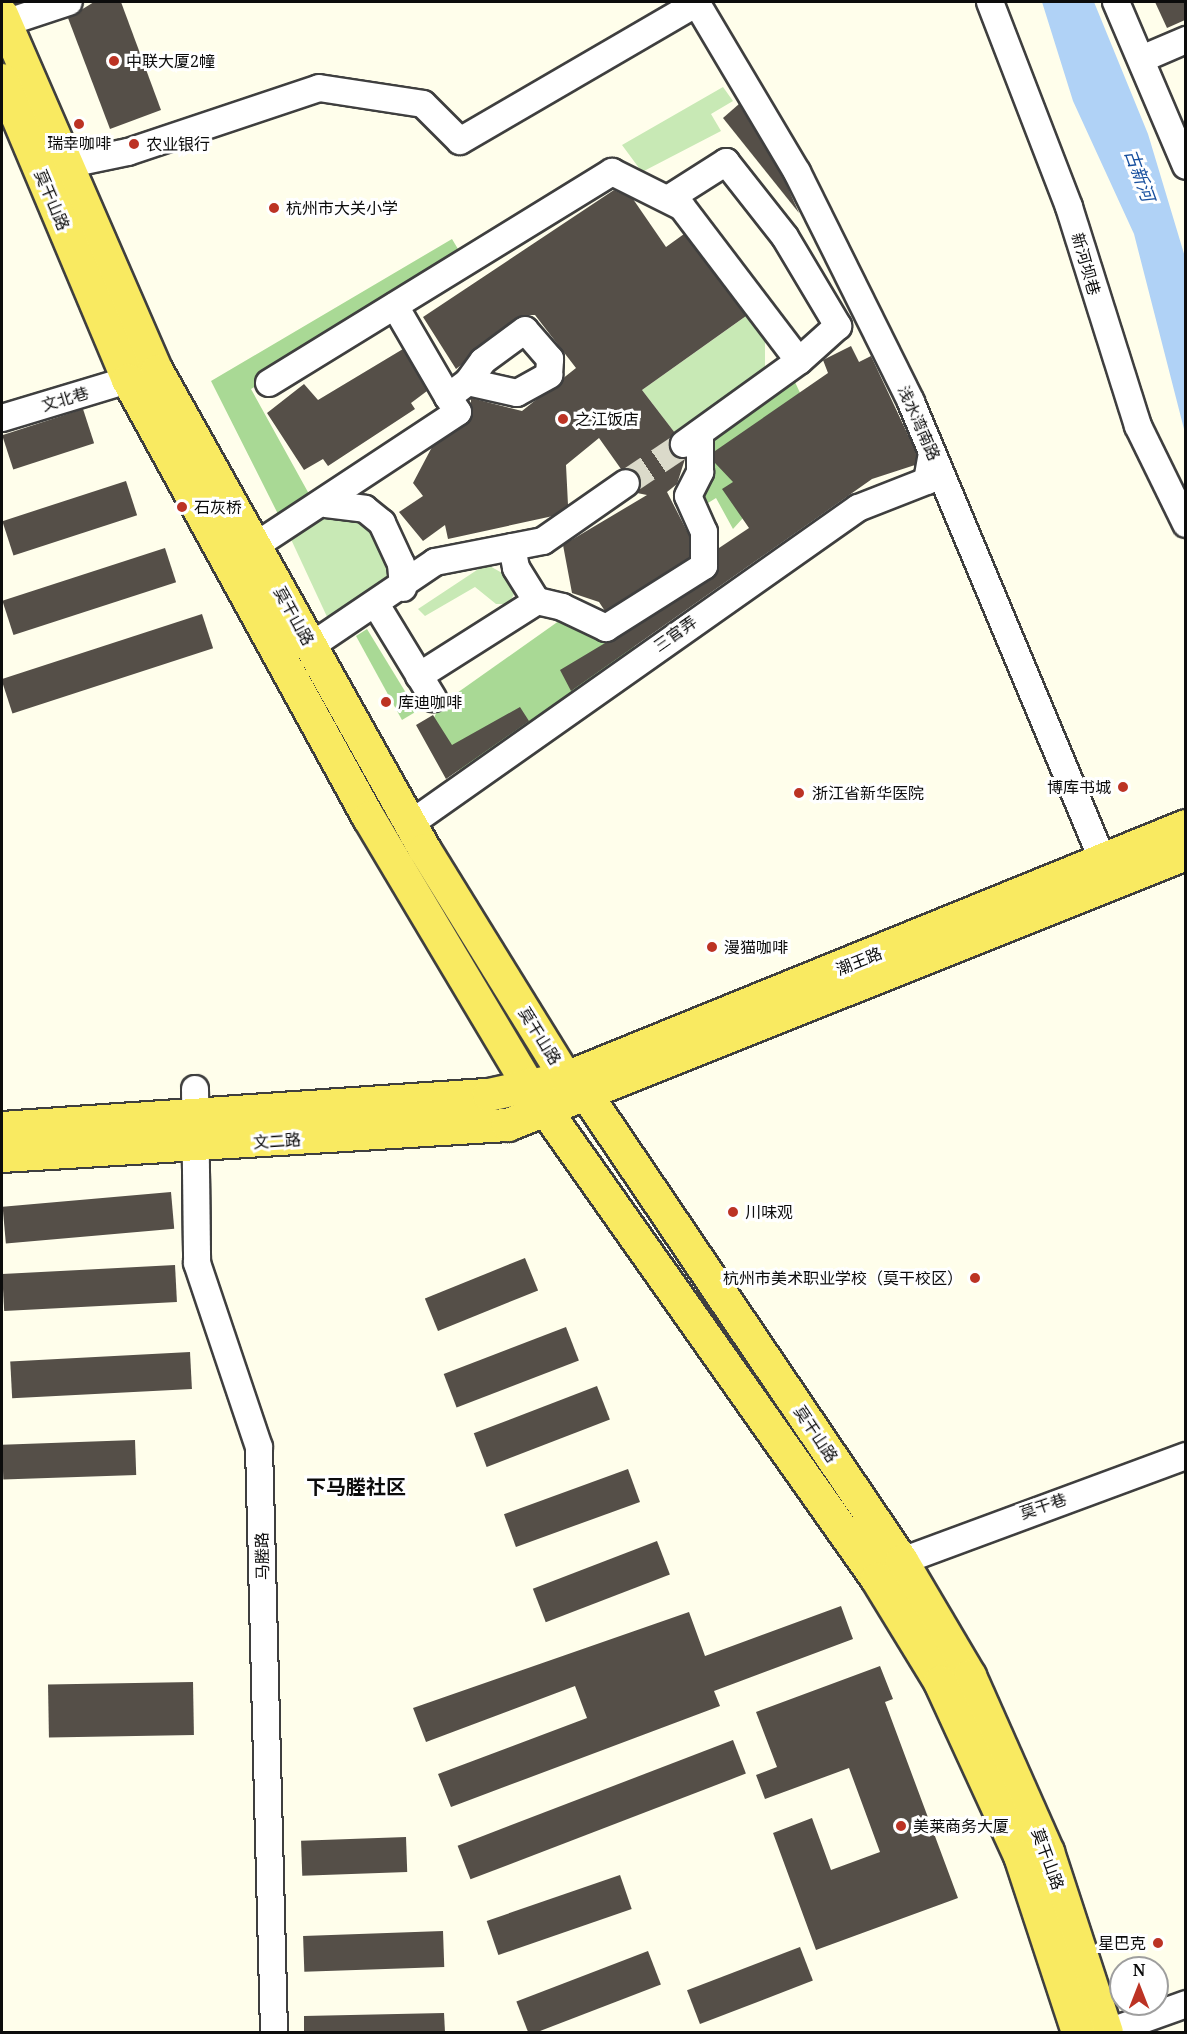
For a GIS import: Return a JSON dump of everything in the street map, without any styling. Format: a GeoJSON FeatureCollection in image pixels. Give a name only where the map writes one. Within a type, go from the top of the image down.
{"type":"FeatureCollection","features":[{"type":"Feature","properties":{"kind":"main road","name":"莫干山路"},"geometry":{"type":"LineString","coordinates":[[3,19],[20,120],[65,165],[156,371],[410,824],[577,1088],[902,1561],[970,1676],[1047,1852],[1108,2032]]}},
{"type":"Feature","properties":{"kind":"main road","name":"莫干山路"},"geometry":{"type":"LineString","coordinates":[[2,81],[129,380],[369,818],[528,1085],[549,1108],[878,1579],[940,1682],[1020,1856],[1078,2032]]}},
{"type":"Feature","properties":{"kind":"main road","name":"潮王路"},"geometry":{"type":"LineString","coordinates":[[549,1108],[577,1088],[1104,863],[1185,826]]}},
{"type":"Feature","properties":{"kind":"main road","name":"潮王路"},"geometry":{"type":"LineString","coordinates":[[528,1085],[577,1088],[1185,854]]}},
{"type":"Feature","properties":{"kind":"main road","name":"文二路"},"geometry":{"type":"LineString","coordinates":[[2,1128],[196,1117],[489,1095],[528,1085]]}},
{"type":"Feature","properties":{"kind":"main road","name":"文二路"},"geometry":{"type":"LineString","coordinates":[[2,1156],[196,1117],[508,1125],[549,1108]]}},
{"type":"Feature","properties":{"kind":"street"},"geometry":{"type":"LineString","coordinates":[[3,19],[69,2]]}},
{"type":"Feature","properties":{"kind":"street"},"geometry":{"type":"LineString","coordinates":[[65,165],[128,152],[319,88],[423,104],[459,141],[696,2]]}},
{"type":"Feature","properties":{"kind":"street","name":"浅水湾南路"},"geometry":{"type":"LineString","coordinates":[[696,2],[796,172],[932,453],[1104,863]]}},
{"type":"Feature","properties":{"kind":"street","name":"新河坝巷"},"geometry":{"type":"LineString","coordinates":[[990,2],[1069,207],[1138,426],[1185,524]]}},
{"type":"Feature","properties":{"kind":"street"},"geometry":{"type":"LineString","coordinates":[[1116,2],[1179,132],[1185,166]]}},
{"type":"Feature","properties":{"kind":"street"},"geometry":{"type":"LineString","coordinates":[[1144,58],[1185,40]]}},
{"type":"Feature","properties":{"kind":"street"},"geometry":{"type":"LineString","coordinates":[[512,547],[516,568],[537,601],[606,628],[704,566],[704,532],[688,496],[700,472],[692,438],[799,361],[838,326],[785,237],[726,162],[668,199]]}},
{"type":"Feature","properties":{"kind":"street"},"geometry":{"type":"LineString","coordinates":[[269,383],[612,172],[682,207],[799,361]]}},
{"type":"Feature","properties":{"kind":"street"},"geometry":{"type":"LineString","coordinates":[[255,546],[326,504],[458,412],[395,306]]}},
{"type":"Feature","properties":{"kind":"street","name":"文北巷"},"geometry":{"type":"LineString","coordinates":[[2,418],[129,380]]}},
{"type":"Feature","properties":{"kind":"street"},"geometry":{"type":"LineString","coordinates":[[448,397],[468,382]]}},
{"type":"Feature","properties":{"kind":"street","name":"三官弄"},"geometry":{"type":"LineString","coordinates":[[410,824],[858,508],[927,481],[932,453]]}},
{"type":"Feature","properties":{"kind":"street"},"geometry":{"type":"LineString","coordinates":[[311,646],[377,606],[435,562],[543,541],[626,483]]}},
{"type":"Feature","properties":{"kind":"street"},"geometry":{"type":"LineString","coordinates":[[326,504],[365,509],[382,523],[401,564],[403,588]]}},
{"type":"Feature","properties":{"kind":"street"},"geometry":{"type":"LineString","coordinates":[[419,675],[537,601]]}},
{"type":"Feature","properties":{"kind":"street"},"geometry":{"type":"LineString","coordinates":[[377,606],[433,698]]}},
{"type":"Feature","properties":{"kind":"street","name":"马塍路"},"geometry":{"type":"LineString","coordinates":[[196,1117],[197,1263],[259,1447],[274,2032]]}},
{"type":"Feature","properties":{"kind":"street","name":"莫干巷"},"geometry":{"type":"LineString","coordinates":[[902,1561],[966,1533],[1185,1456]]}},
{"type":"Feature","properties":{"kind":"street"},"geometry":{"type":"LineString","coordinates":[[1108,2032],[1185,2004]]}},
{"type":"Feature","properties":{"kind":"green space"},"geometry":{"type":"Polygon","coordinates":[[[723,87],[733,101],[711,114],[721,131],[642,172],[622,145],[723,87]]]}},
{"type":"Feature","properties":{"kind":"green space"},"geometry":{"type":"Polygon","coordinates":[[[452,239],[464,259],[251,389],[314,503],[279,516],[211,381],[452,239]]]}},
{"type":"Feature","properties":{"kind":"green space"},"geometry":{"type":"Polygon","coordinates":[[[749,314],[765,339],[765,372],[678,437],[642,390],[749,314]]]}},
{"type":"Feature","properties":{"kind":"green space"},"geometry":{"type":"Polygon","coordinates":[[[795,382],[819,434],[733,529],[716,498],[700,508],[707,439],[795,382]]]}},
{"type":"Feature","properties":{"kind":"green space"},"geometry":{"type":"Polygon","coordinates":[[[325,514],[363,523],[375,532],[386,548],[388,566],[388,581],[329,621],[289,535],[325,514]]]}},
{"type":"Feature","properties":{"kind":"green space"},"geometry":{"type":"Polygon","coordinates":[[[486,564],[504,574],[514,594],[509,604],[496,604],[475,587],[425,616],[418,609],[486,564]]]}},
{"type":"Feature","properties":{"kind":"green space"},"geometry":{"type":"Polygon","coordinates":[[[580,606],[630,634],[636,655],[460,771],[431,724],[440,705],[580,606]]]}},
{"type":"Feature","properties":{"kind":"green space"},"geometry":{"type":"Polygon","coordinates":[[[367,629],[417,711],[402,720],[356,636],[367,629]]]}},
{"type":"Feature","properties":{"kind":"water","name":"古新河"},"geometry":{"type":"Polygon","coordinates":[[[1042,2],[1094,2],[1148,134],[1185,257],[1185,433],[1134,234],[1073,101],[1042,2]]]}},
{"type":"Feature","properties":{"kind":"building","name":"中联大厦2幢"},"geometry":{"type":"Polygon","coordinates":[[[94,2],[121,2],[161,110],[110,129],[68,18],[94,2]]]}},
{"type":"Feature","properties":{"kind":"building"},"geometry":{"type":"Polygon","coordinates":[[[1155,2],[1185,2],[1185,20],[1167,28],[1155,2]]]}},
{"type":"Feature","properties":{"kind":"building"},"geometry":{"type":"Polygon","coordinates":[[[739,104],[784,179],[799,213],[723,118],[739,104]]]}},
{"type":"Feature","properties":{"kind":"building","name":"之江饭店"},"geometry":{"type":"Polygon","coordinates":[[[614,190],[633,199],[666,247],[684,234],[746,316],[642,390],[675,433],[672,452],[685,459],[677,484],[667,492],[689,535],[689,558],[605,611],[599,602],[572,593],[563,545],[647,495],[637,493],[638,474],[621,469],[599,438],[566,465],[568,505],[553,516],[448,539],[445,525],[423,541],[399,512],[423,496],[413,483],[432,447],[471,419],[471,398],[522,411],[576,368],[535,315],[524,315],[456,369],[423,317],[614,190]]]}},
{"type":"Feature","properties":{"kind":"building"},"geometry":{"type":"Polygon","coordinates":[[[851,346],[859,362],[871,356],[917,454],[915,465],[872,479],[571,691],[560,670],[712,579],[719,548],[749,528],[722,489],[733,482],[715,463],[715,451],[828,373],[823,360],[851,346]]]}},
{"type":"Feature","properties":{"kind":"building"},"geometry":{"type":"Polygon","coordinates":[[[403,349],[427,391],[411,403],[415,409],[328,466],[323,459],[304,470],[267,413],[304,384],[318,400],[403,349]]]}},
{"type":"Feature","properties":{"kind":"building"},"geometry":{"type":"Polygon","coordinates":[[[83,409],[94,443],[13,470],[2,435],[83,409]]]}},
{"type":"Feature","properties":{"kind":"building"},"geometry":{"type":"Polygon","coordinates":[[[126,481],[137,515],[13,555],[2,521],[126,481]]]}},
{"type":"Feature","properties":{"kind":"building"},"geometry":{"type":"Polygon","coordinates":[[[165,548],[176,582],[13,635],[2,601],[165,548]]]}},
{"type":"Feature","properties":{"kind":"building"},"geometry":{"type":"Polygon","coordinates":[[[202,614],[213,648],[12,713],[2,679],[202,614]]]}},
{"type":"Feature","properties":{"kind":"building"},"geometry":{"type":"Polygon","coordinates":[[[520,707],[529,721],[446,779],[416,725],[433,715],[452,745],[520,707]]]}},
{"type":"Feature","properties":{"kind":"building"},"geometry":{"type":"Polygon","coordinates":[[[171,1192],[174,1229],[6,1244],[3,1207],[171,1192]]]}},
{"type":"Feature","properties":{"kind":"building"},"geometry":{"type":"Polygon","coordinates":[[[525,1258],[538,1290],[438,1331],[425,1298],[525,1258]]]}},
{"type":"Feature","properties":{"kind":"building"},"geometry":{"type":"Polygon","coordinates":[[[175,1265],[177,1302],[4,1311],[2,1274],[175,1265]]]}},
{"type":"Feature","properties":{"kind":"building"},"geometry":{"type":"Polygon","coordinates":[[[566,1327],[579,1361],[457,1408],[444,1374],[566,1327]]]}},
{"type":"Feature","properties":{"kind":"building"},"geometry":{"type":"Polygon","coordinates":[[[190,1352],[192,1389],[12,1398],[10,1361],[190,1352]]]}},
{"type":"Feature","properties":{"kind":"building"},"geometry":{"type":"Polygon","coordinates":[[[597,1386],[610,1420],[487,1467],[474,1433],[597,1386]]]}},
{"type":"Feature","properties":{"kind":"building"},"geometry":{"type":"Polygon","coordinates":[[[135,1440],[136,1475],[3,1480],[2,1445],[135,1440]]]}},
{"type":"Feature","properties":{"kind":"building"},"geometry":{"type":"Polygon","coordinates":[[[628,1469],[640,1502],[516,1547],[504,1514],[628,1469]]]}},
{"type":"Feature","properties":{"kind":"building"},"geometry":{"type":"Polygon","coordinates":[[[657,1541],[670,1575],[546,1622],[533,1589],[657,1541]]]}},
{"type":"Feature","properties":{"kind":"building"},"geometry":{"type":"Polygon","coordinates":[[[841,1606],[853,1639],[714,1691],[720,1706],[451,1807],[438,1774],[587,1718],[575,1686],[426,1742],[413,1708],[689,1612],[705,1656],[841,1606]]]}},
{"type":"Feature","properties":{"kind":"building","name":"美莱商务大厦"},"geometry":{"type":"Polygon","coordinates":[[[880,1666],[893,1699],[885,1702],[958,1898],[816,1950],[773,1833],[812,1818],[831,1870],[880,1852],[849,1768],[765,1799],[756,1775],[777,1767],[756,1712],[880,1666]]]}},
{"type":"Feature","properties":{"kind":"building"},"geometry":{"type":"Polygon","coordinates":[[[193,1682],[194,1735],[49,1738],[48,1685],[193,1682]]]}},
{"type":"Feature","properties":{"kind":"building"},"geometry":{"type":"Polygon","coordinates":[[[733,1740],[746,1774],[470,1879],[458,1846],[733,1740]]]}},
{"type":"Feature","properties":{"kind":"building"},"geometry":{"type":"Polygon","coordinates":[[[406,1837],[407,1872],[302,1876],[301,1841],[406,1837]]]}},
{"type":"Feature","properties":{"kind":"building"},"geometry":{"type":"Polygon","coordinates":[[[620,1875],[632,1909],[498,1955],[487,1921],[620,1875]]]}},
{"type":"Feature","properties":{"kind":"building"},"geometry":{"type":"Polygon","coordinates":[[[443,1931],[444,1967],[304,1972],[303,1936],[443,1931]]]}},
{"type":"Feature","properties":{"kind":"building"},"geometry":{"type":"Polygon","coordinates":[[[800,1947],[813,1981],[700,2024],[687,1990],[800,1947]]]}},
{"type":"Feature","properties":{"kind":"building"},"geometry":{"type":"Polygon","coordinates":[[[648,1951],[661,1985],[537,2032],[528,2032],[516,2002],[648,1951]]]}},
{"type":"Feature","properties":{"kind":"building"},"geometry":{"type":"Polygon","coordinates":[[[444,2013],[445,2032],[304,2032],[304,2016],[444,2013]]]}},
{"type":"Feature","properties":{"kind":"tunnel"},"geometry":{"type":"LineString","coordinates":[[626,483],[684,444]]}},
{"type":"Feature","properties":{"kind":"place","name":"中联大厦2幢"},"geometry":{"type":"Point","coordinates":[114,61]}},
{"type":"Feature","properties":{"kind":"place","name":"瑞幸咖啡"},"geometry":{"type":"Point","coordinates":[79,124]}},
{"type":"Feature","properties":{"kind":"place","name":"农业银行"},"geometry":{"type":"Point","coordinates":[134,144]}},
{"type":"Feature","properties":{"kind":"place","name":"杭州市大关小学"},"geometry":{"type":"Point","coordinates":[274,208]}},
{"type":"Feature","properties":{"kind":"place","name":"之江饭店"},"geometry":{"type":"Point","coordinates":[563,419]}},
{"type":"Feature","properties":{"kind":"place","name":"石灰桥"},"geometry":{"type":"Point","coordinates":[182,507]}},
{"type":"Feature","properties":{"kind":"place","name":"库迪咖啡"},"geometry":{"type":"Point","coordinates":[386,702]}},
{"type":"Feature","properties":{"kind":"place","name":"博库书城"},"geometry":{"type":"Point","coordinates":[1123,787]}},
{"type":"Feature","properties":{"kind":"place","name":"浙江省新华医院"},"geometry":{"type":"Point","coordinates":[799,793]}},
{"type":"Feature","properties":{"kind":"place","name":"漫猫咖啡"},"geometry":{"type":"Point","coordinates":[712,947]}},
{"type":"Feature","properties":{"kind":"place","name":"川味观"},"geometry":{"type":"Point","coordinates":[733,1212]}},
{"type":"Feature","properties":{"kind":"place","name":"杭州市美术职业学校（莫干校区）"},"geometry":{"type":"Point","coordinates":[975,1278]}},
{"type":"Feature","properties":{"kind":"place","name":"美莱商务大厦"},"geometry":{"type":"Point","coordinates":[901,1826]}},
{"type":"Feature","properties":{"kind":"place","name":"星巴克"},"geometry":{"type":"Point","coordinates":[1158,1943]}},
{"type":"Feature","properties":{"kind":"district","name":"下马塍社区"},"geometry":{"type":"Point","coordinates":[356,1486]}}]}
